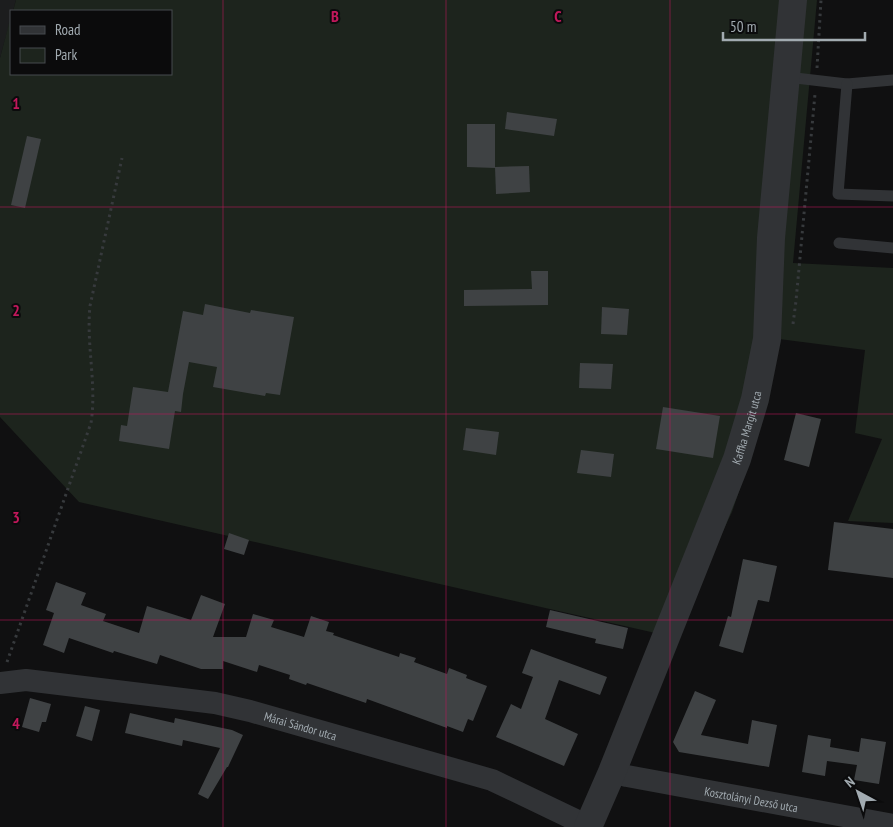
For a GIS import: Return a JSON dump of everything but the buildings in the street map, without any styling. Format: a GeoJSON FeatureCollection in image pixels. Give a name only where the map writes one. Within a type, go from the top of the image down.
{"type":"FeatureCollection","features":[{"type":"Feature","properties":{"kind":"street","name":"Kaffka Margit utca"},"geometry":{"type":"LineString","coordinates":[[588,827],[612,772],[737,458],[755,400],[767,339],[771,238],[793,0]]}},
{"type":"Feature","properties":{"kind":"street","name":"Márai Sándor utca"},"geometry":{"type":"LineString","coordinates":[[0,683],[26,680],[215,703],[492,780],[588,827]]}},
{"type":"Feature","properties":{"kind":"street","name":"Kosztolányi Dezső utca"},"geometry":{"type":"LineString","coordinates":[[612,772],[893,825]]}},
{"type":"Feature","properties":{"kind":"lane"},"geometry":{"type":"LineString","coordinates":[[787,77],[847,84],[893,80]]}},
{"type":"Feature","properties":{"kind":"lane"},"geometry":{"type":"LineString","coordinates":[[847,84],[838,194],[893,196]]}},
{"type":"Feature","properties":{"kind":"lane"},"geometry":{"type":"LineString","coordinates":[[839,243],[893,248]]}},
{"type":"Feature","properties":{"kind":"path"},"geometry":{"type":"LineString","coordinates":[[26,680],[7,678],[5,668],[91,423],[94,403],[88,324],[90,306],[122,158]]}},
{"type":"Feature","properties":{"kind":"shaded area"},"geometry":{"type":"Polygon","coordinates":[[[0,0],[16,0],[13,10],[10,10],[10,22],[0,58],[0,0]]]}},
{"type":"Feature","properties":{"kind":"green space"},"geometry":{"type":"Polygon","coordinates":[[[16,0],[817,0],[793,263],[893,268],[893,523],[848,521],[882,439],[855,433],[865,350],[779,339],[759,432],[732,512],[673,637],[79,502],[0,417],[0,58],[10,20],[10,75],[172,75],[172,10],[13,10],[16,0]]]}}]}
